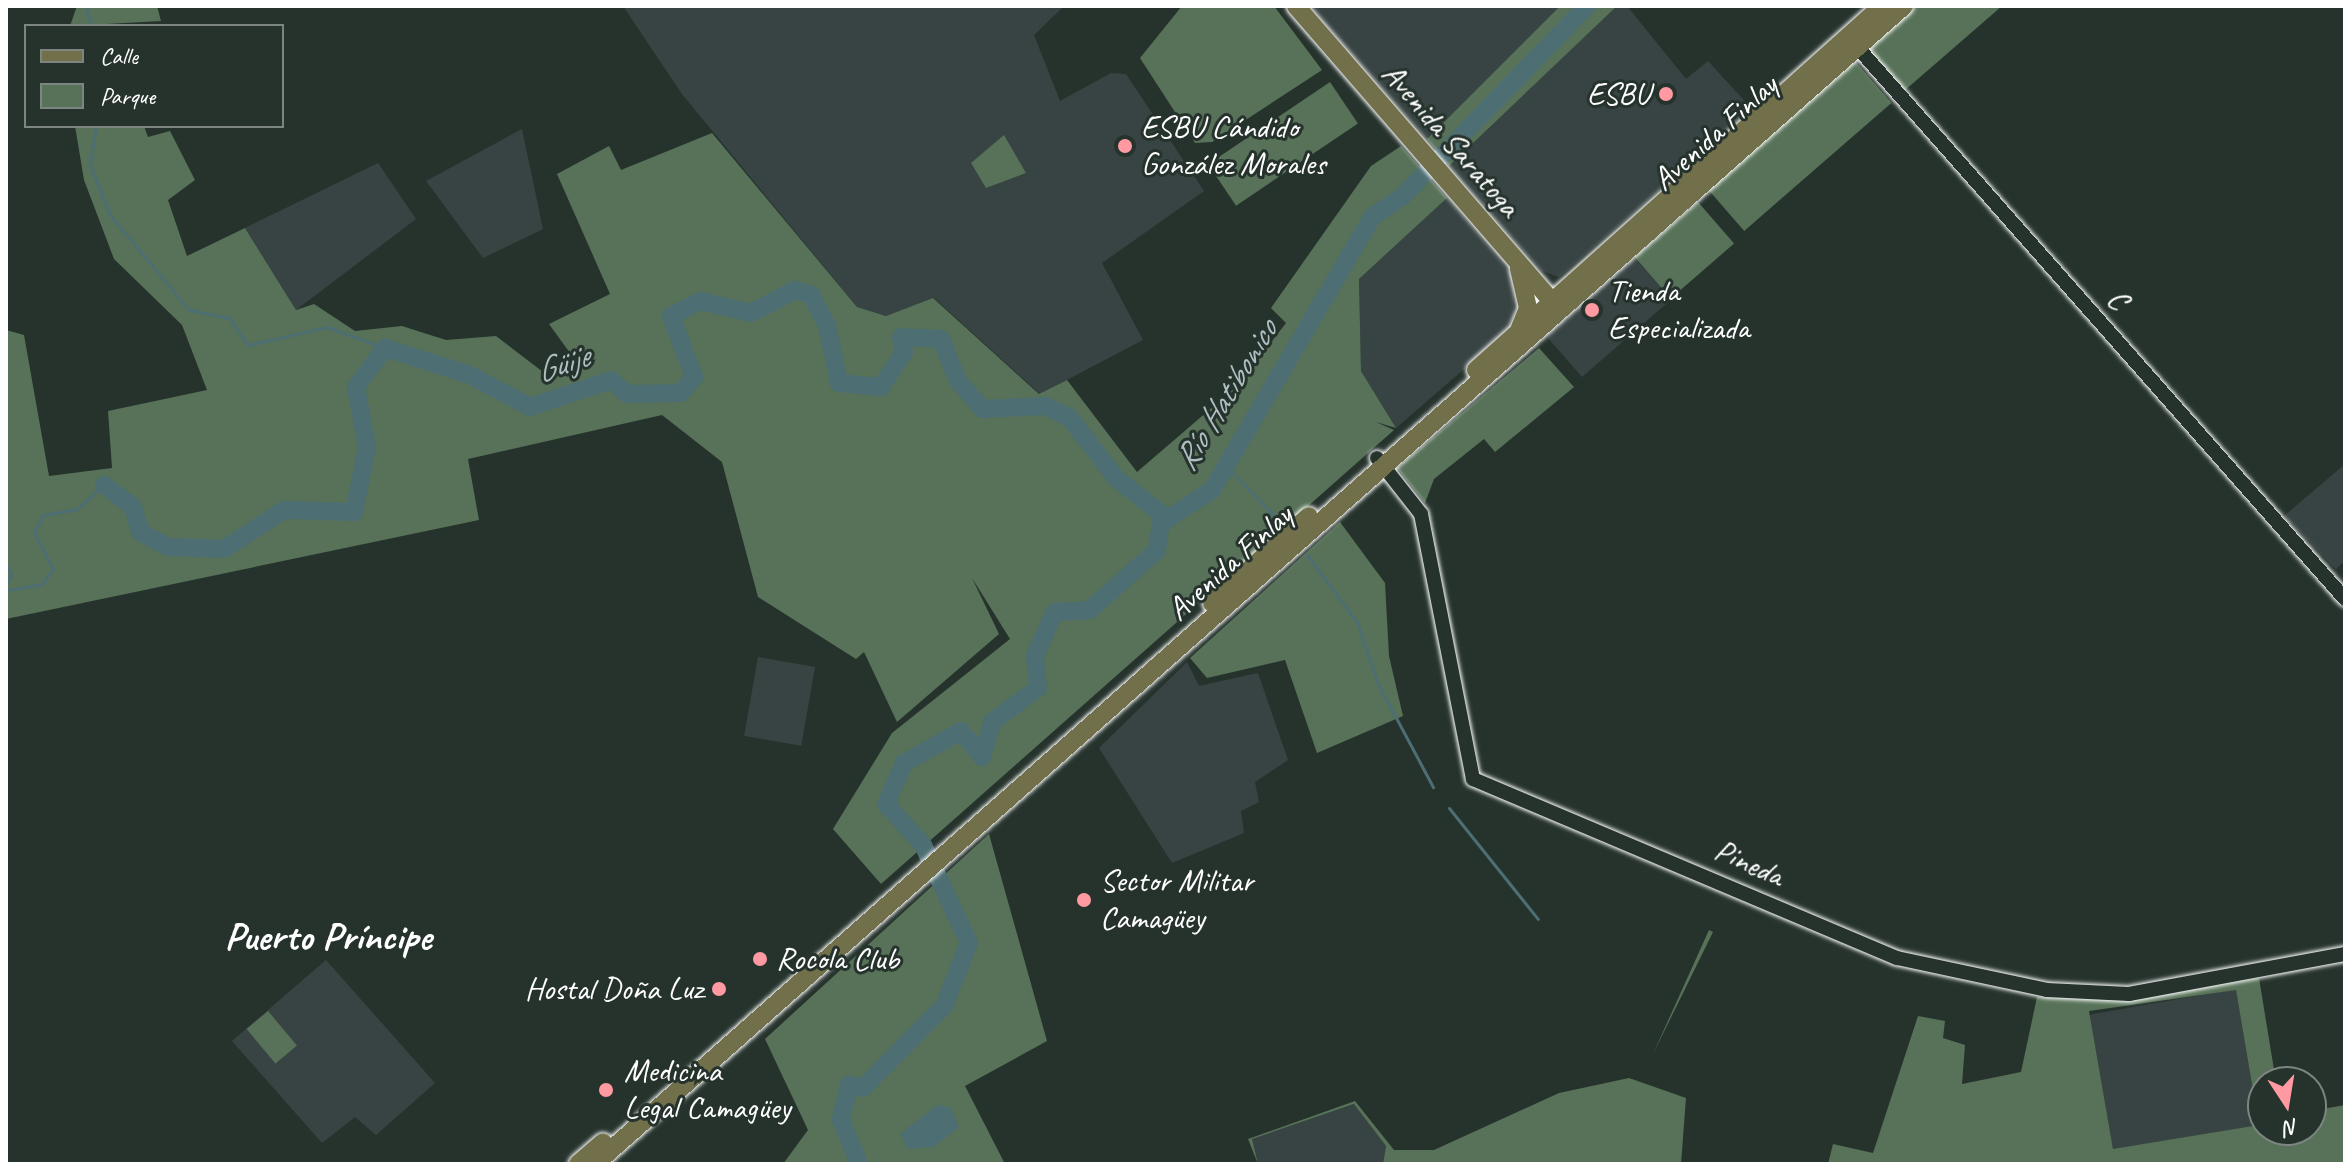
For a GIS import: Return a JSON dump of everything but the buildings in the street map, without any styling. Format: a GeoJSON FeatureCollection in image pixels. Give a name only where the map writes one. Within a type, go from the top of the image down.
{"type":"FeatureCollection","features":[{"type":"Feature","properties":{"kind":"main road","name":"Avenida Saratoga"},"geometry":{"type":"LineString","coordinates":[[1296,6],[1556,307]]}},
{"type":"Feature","properties":{"kind":"main road","name":"Avenida Finlay"},"geometry":{"type":"LineString","coordinates":[[595,1164],[956,838],[1853,42],[1882,6]]}},
{"type":"Feature","properties":{"kind":"main road","name":"Avenida Finlay"},"geometry":{"type":"LineString","coordinates":[[1380,462],[1514,337],[1556,307],[1574,283],[1853,42],[1904,6]]}},
{"type":"Feature","properties":{"kind":"main road"},"geometry":{"type":"LineString","coordinates":[[1514,337],[1528,308],[1522,268],[1574,283]]}},
{"type":"Feature","properties":{"kind":"main road","name":"Avenida Finlay"},"geometry":{"type":"LineString","coordinates":[[578,1164],[916,874]]}},
{"type":"Feature","properties":{"kind":"street","name":"C"},"geometry":{"type":"LineString","coordinates":[[1853,42],[2345,599]]}},
{"type":"Feature","properties":{"kind":"street","name":"Pineda"},"geometry":{"type":"LineString","coordinates":[[1380,462],[1421,514],[1473,779],[1897,958],[2047,990],[2129,994],[2345,954]]}},
{"type":"Feature","properties":{"kind":"shaded area"},"geometry":{"type":"Polygon","coordinates":[[[623,6],[1064,6],[1034,35],[1060,101],[1111,73],[1126,74],[1204,191],[1102,263],[1143,340],[1040,394],[934,298],[886,316],[857,307],[682,94],[623,6]]]}},
{"type":"Feature","properties":{"kind":"shaded area"},"geometry":{"type":"Polygon","coordinates":[[[1310,6],[1560,6],[1427,139],[1310,6]]]}},
{"type":"Feature","properties":{"kind":"shaded area"},"geometry":{"type":"Polygon","coordinates":[[[1617,6],[1627,6],[1686,79],[1708,61],[1752,109],[1559,277],[1542,271],[1449,166],[1617,6]]]}},
{"type":"Feature","properties":{"kind":"shaded area"},"geometry":{"type":"Polygon","coordinates":[[[522,129],[543,229],[483,258],[426,181],[522,129]]]}},
{"type":"Feature","properties":{"kind":"shaded area"},"geometry":{"type":"Polygon","coordinates":[[[378,163],[416,219],[296,310],[245,228],[378,163]]]}},
{"type":"Feature","properties":{"kind":"shaded area"},"geometry":{"type":"Polygon","coordinates":[[[1447,198],[1512,275],[1514,314],[1508,331],[1396,428],[1361,371],[1359,279],[1447,198]]]}},
{"type":"Feature","properties":{"kind":"shaded area"},"geometry":{"type":"Polygon","coordinates":[[[1635,258],[1671,300],[1582,377],[1546,335],[1635,258]]]}},
{"type":"Feature","properties":{"kind":"shaded area"},"geometry":{"type":"Polygon","coordinates":[[[2345,464],[2345,561],[2336,569],[2284,516],[2345,464]]]}},
{"type":"Feature","properties":{"kind":"shaded area"},"geometry":{"type":"Polygon","coordinates":[[[758,657],[815,667],[801,746],[744,736],[758,657]]]}},
{"type":"Feature","properties":{"kind":"shaded area"},"geometry":{"type":"Polygon","coordinates":[[[1187,662],[1199,686],[1258,673],[1288,760],[1255,782],[1259,802],[1241,811],[1244,833],[1172,863],[1099,748],[1187,662]]]}},
{"type":"Feature","properties":{"kind":"shaded area"},"geometry":{"type":"Polygon","coordinates":[[[326,960],[435,1083],[376,1135],[355,1117],[322,1143],[232,1041],[326,960]]]}},
{"type":"Feature","properties":{"kind":"shaded area"},"geometry":{"type":"Polygon","coordinates":[[[2236,989],[2250,1066],[2247,1066],[2247,1127],[2113,1151],[2089,1015],[2236,989]]]}},
{"type":"Feature","properties":{"kind":"shaded area"},"geometry":{"type":"Polygon","coordinates":[[[1355,1104],[1386,1146],[1383,1164],[1258,1164],[1251,1139],[1355,1104]]]}},
{"type":"Feature","properties":{"kind":"green space"},"geometry":{"type":"Polygon","coordinates":[[[77,6],[157,6],[161,21],[106,24],[71,24],[77,6]]]}},
{"type":"Feature","properties":{"kind":"green space"},"geometry":{"type":"Polygon","coordinates":[[[1182,6],[1274,6],[1322,70],[1212,142],[1195,143],[1140,58],[1182,6]]]}},
{"type":"Feature","properties":{"kind":"green space"},"geometry":{"type":"Polygon","coordinates":[[[1560,6],[1617,6],[1449,166],[1427,139],[1560,6]]]}},
{"type":"Feature","properties":{"kind":"green space"},"geometry":{"type":"Polygon","coordinates":[[[1916,6],[2002,6],[1904,91],[1867,49],[1916,6]]]}},
{"type":"Feature","properties":{"kind":"green space"},"geometry":{"type":"Polygon","coordinates":[[[1854,60],[1891,103],[1744,231],[1707,188],[1854,60]]]}},
{"type":"Feature","properties":{"kind":"green space"},"geometry":{"type":"Polygon","coordinates":[[[1330,82],[1358,123],[1236,206],[1208,164],[1330,82]]]}},
{"type":"Feature","properties":{"kind":"green space"},"geometry":{"type":"Polygon","coordinates":[[[75,128],[145,128],[148,137],[170,131],[195,180],[168,200],[187,256],[245,228],[296,310],[314,304],[355,331],[402,326],[446,340],[496,336],[551,378],[570,353],[549,324],[610,294],[557,174],[609,146],[621,170],[712,133],[857,307],[886,316],[933,298],[1039,394],[1067,380],[1137,472],[1237,386],[1286,323],[1271,308],[1371,166],[1401,146],[1447,198],[1359,279],[1361,371],[1396,428],[1376,422],[1394,430],[881,884],[833,829],[892,733],[1010,639],[972,578],[999,634],[897,722],[864,652],[856,659],[758,597],[722,462],[662,415],[468,459],[479,520],[6,619],[6,330],[24,335],[49,476],[112,468],[108,411],[207,390],[182,325],[114,259],[84,180],[75,128]]]}},
{"type":"Feature","properties":{"kind":"green space"},"geometry":{"type":"Polygon","coordinates":[[[1004,135],[1026,173],[986,188],[971,163],[1004,135]]]}},
{"type":"Feature","properties":{"kind":"green space"},"geometry":{"type":"Polygon","coordinates":[[[1698,202],[1734,244],[1671,299],[1635,257],[1698,202]]]}},
{"type":"Feature","properties":{"kind":"green space"},"geometry":{"type":"Polygon","coordinates":[[[1539,348],[1574,387],[1495,452],[1484,439],[1434,479],[1425,503],[1397,468],[1539,348]]]}},
{"type":"Feature","properties":{"kind":"green space"},"geometry":{"type":"Polygon","coordinates":[[[1340,522],[1385,583],[1389,656],[1403,716],[1317,753],[1285,660],[1207,678],[1190,658],[1340,522]]]}},
{"type":"Feature","properties":{"kind":"green space"},"geometry":{"type":"Polygon","coordinates":[[[989,834],[1047,1041],[965,1086],[1005,1164],[783,1164],[808,1130],[765,1039],[989,834]]]}},
{"type":"Feature","properties":{"kind":"green space"},"geometry":{"type":"Polygon","coordinates":[[[1709,930],[1713,932],[1653,1054],[1709,930]]]}},
{"type":"Feature","properties":{"kind":"green space"},"geometry":{"type":"Polygon","coordinates":[[[2259,978],[2273,1066],[2249,1066],[2236,990],[2089,1011],[2113,1149],[2247,1127],[2247,1146],[2327,1146],[2327,1108],[2345,1105],[2345,1164],[1828,1164],[1833,1144],[1873,1153],[1918,1016],[1945,1021],[1943,1038],[1965,1045],[1962,1084],[2021,1072],[2037,997],[2128,1000],[2259,978]]]}},
{"type":"Feature","properties":{"kind":"green space"},"geometry":{"type":"Polygon","coordinates":[[[268,1011],[297,1045],[275,1063],[247,1029],[268,1011]]]}},
{"type":"Feature","properties":{"kind":"green space"},"geometry":{"type":"Polygon","coordinates":[[[1629,1078],[1686,1098],[1681,1164],[1383,1164],[1386,1146],[1354,1104],[1252,1139],[1258,1164],[1248,1139],[1355,1101],[1394,1150],[1434,1150],[1559,1093],[1629,1078]]]}},
{"type":"Feature","properties":{"kind":"water"},"geometry":{"type":"Polygon","coordinates":[[[937,1105],[950,1107],[959,1127],[934,1147],[908,1149],[900,1134],[937,1105]]]}},
{"type":"Feature","properties":{"kind":"waterway"},"geometry":{"type":"LineString","coordinates":[[85,6],[91,24]]}},
{"type":"Feature","properties":{"kind":"waterway","name":"Río Hatibonico"},"geometry":{"type":"LineString","coordinates":[[859,1164],[841,1119],[849,1085],[863,1088],[944,1006],[969,943],[923,845],[886,804],[904,763],[961,731],[982,757],[992,722],[1038,688],[1035,655],[1055,612],[1090,610],[1157,550],[1161,523],[1212,490],[1372,217],[1402,197],[1587,6]]}},
{"type":"Feature","properties":{"kind":"waterway"},"geometry":{"type":"LineString","coordinates":[[96,128],[90,165],[110,215],[189,310],[229,318],[248,345],[327,327],[385,348]]}},
{"type":"Feature","properties":{"kind":"waterway","name":"Güije"},"geometry":{"type":"LineString","coordinates":[[104,485],[133,507],[140,532],[168,547],[224,549],[284,510],[354,512],[367,447],[356,387],[385,348],[470,375],[530,407],[611,380],[627,394],[681,393],[694,377],[671,316],[701,301],[751,313],[795,290],[811,295],[827,325],[839,383],[881,387],[904,352],[901,337],[941,339],[958,381],[982,409],[1045,406],[1069,417],[1116,478],[1168,519]]}},
{"type":"Feature","properties":{"kind":"waterway"},"geometry":{"type":"LineString","coordinates":[[1226,466],[1279,521]]}},
{"type":"Feature","properties":{"kind":"waterway","name":"Güije"},"geometry":{"type":"LineString","coordinates":[[6,590],[42,584],[53,569],[34,532],[43,515],[77,509],[104,485]]}},
{"type":"Feature","properties":{"kind":"waterway"},"geometry":{"type":"LineString","coordinates":[[1307,555],[1357,622],[1378,684],[1433,787]]}},
{"type":"Feature","properties":{"kind":"waterway","name":"Güije"},"geometry":{"type":"LineString","coordinates":[[6,565],[12,575],[6,583]]}},
{"type":"Feature","properties":{"kind":"waterway"},"geometry":{"type":"LineString","coordinates":[[1449,808],[1538,919]]}},
{"type":"Feature","properties":{"kind":"place","name":"ESBU"},"geometry":{"type":"Point","coordinates":[1666,94]}},
{"type":"Feature","properties":{"kind":"place","name":"ESBU Cándido González Morales"},"geometry":{"type":"Point","coordinates":[1125,146]}},
{"type":"Feature","properties":{"kind":"place","name":"Tienda Especializada"},"geometry":{"type":"Point","coordinates":[1592,310]}},
{"type":"Feature","properties":{"kind":"place","name":"Sector Militar Camagüey"},"geometry":{"type":"Point","coordinates":[1084,900]}},
{"type":"Feature","properties":{"kind":"place","name":"Rocola Club"},"geometry":{"type":"Point","coordinates":[760,959]}},
{"type":"Feature","properties":{"kind":"place","name":"Hostal Doña Luz"},"geometry":{"type":"Point","coordinates":[719,989]}},
{"type":"Feature","properties":{"kind":"place","name":"Medicina Legal Camagüey"},"geometry":{"type":"Point","coordinates":[606,1090]}},
{"type":"Feature","properties":{"kind":"district","name":"Puerto Príncipe"},"geometry":{"type":"Point","coordinates":[328,936]}}]}
